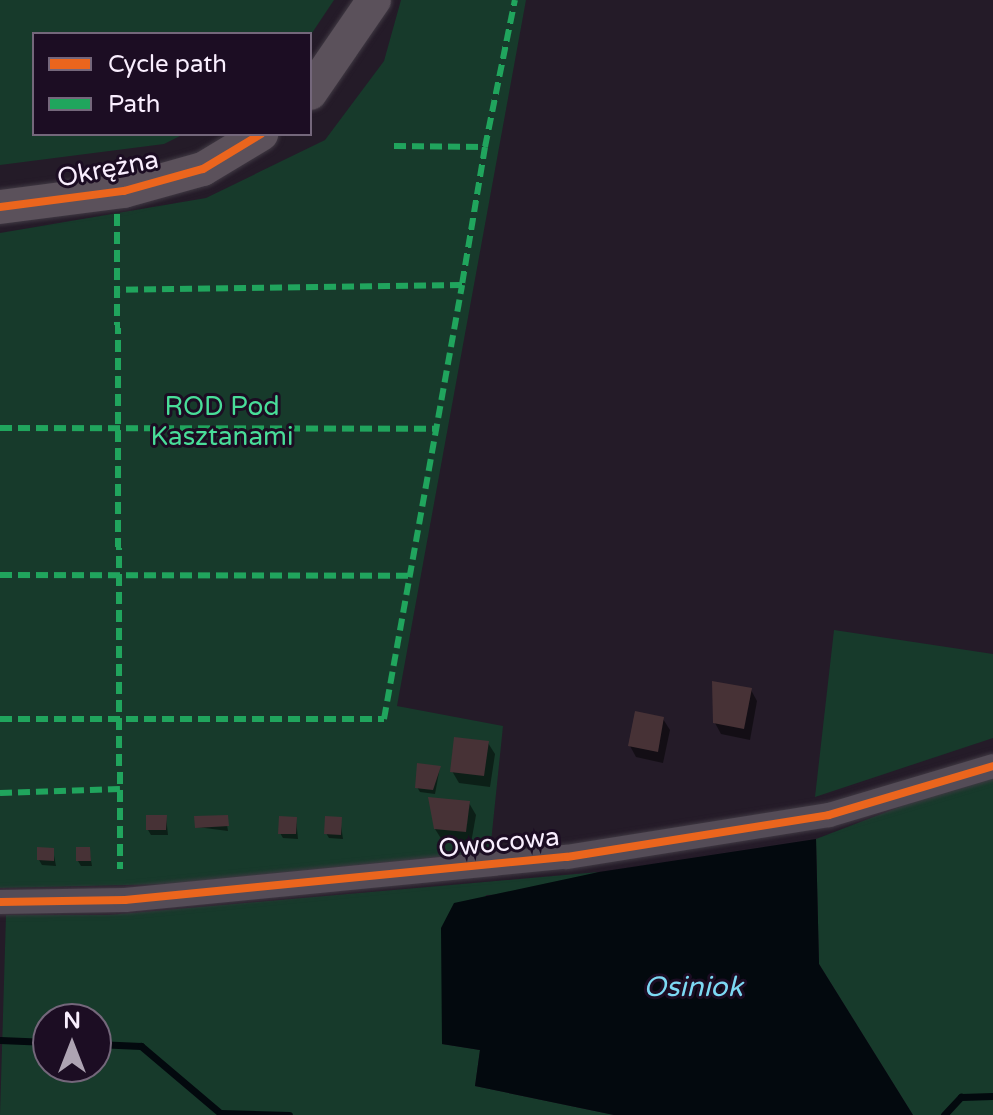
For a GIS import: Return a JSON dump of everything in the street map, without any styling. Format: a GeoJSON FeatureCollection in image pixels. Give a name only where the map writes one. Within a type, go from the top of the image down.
{"type":"FeatureCollection","features":[{"type":"Feature","properties":{"kind":"street"},"geometry":{"type":"LineString","coordinates":[[312,90],[374,0]]}},
{"type":"Feature","properties":{"kind":"street","name":"Okrężna"},"geometry":{"type":"LineString","coordinates":[[0,207],[177,176],[257,136]]}},
{"type":"Feature","properties":{"kind":"street","name":"Owocowa"},"geometry":{"type":"LineString","coordinates":[[0,902],[125,900],[567,857],[829,815],[993,766]]}},
{"type":"Feature","properties":{"kind":"green space"},"geometry":{"type":"Polygon","coordinates":[[[0,0],[334,0],[312,33],[32,32],[32,136],[180,136],[164,144],[0,165],[0,0]]]}},
{"type":"Feature","properties":{"kind":"green space","name":"ROD Pod Kasztanami"},"geometry":{"type":"Polygon","coordinates":[[[401,0],[526,0],[397,706],[503,726],[490,852],[170,884],[0,888],[0,233],[206,198],[325,140],[384,61],[401,0]]]}},
{"type":"Feature","properties":{"kind":"green space"},"geometry":{"type":"Polygon","coordinates":[[[834,630],[993,654],[993,738],[815,797],[834,630]]]}},
{"type":"Feature","properties":{"kind":"green space"},"geometry":{"type":"Polygon","coordinates":[[[993,771],[993,1115],[913,1115],[819,964],[816,839],[993,771]]]}},
{"type":"Feature","properties":{"kind":"green space"},"geometry":{"type":"Polygon","coordinates":[[[599,872],[523,894],[486,895],[442,1044],[480,1050],[475,1086],[614,1115],[0,1115],[6,915],[108,915],[599,872]]]}},
{"type":"Feature","properties":{"kind":"water","name":"Osiniok"},"geometry":{"type":"Polygon","coordinates":[[[816,839],[819,964],[913,1115],[614,1115],[475,1086],[480,1050],[442,1044],[441,928],[454,903],[599,872],[816,839]]]}},
{"type":"Feature","properties":{"kind":"building"},"geometry":{"type":"Polygon","coordinates":[[[712,681],[752,688],[744,729],[713,723],[712,681]]]}},
{"type":"Feature","properties":{"kind":"building"},"geometry":{"type":"Polygon","coordinates":[[[635,711],[664,717],[658,752],[628,746],[635,711]]]}},
{"type":"Feature","properties":{"kind":"building"},"geometry":{"type":"Polygon","coordinates":[[[454,737],[489,741],[484,776],[450,772],[454,737]]]}},
{"type":"Feature","properties":{"kind":"building"},"geometry":{"type":"Polygon","coordinates":[[[417,763],[441,766],[433,790],[415,788],[417,763]]]}},
{"type":"Feature","properties":{"kind":"building"},"geometry":{"type":"Polygon","coordinates":[[[428,797],[470,801],[466,832],[434,829],[428,797]]]}},
{"type":"Feature","properties":{"kind":"building"},"geometry":{"type":"Polygon","coordinates":[[[146,815],[167,815],[166,830],[146,830],[146,815]]]}},
{"type":"Feature","properties":{"kind":"building"},"geometry":{"type":"Polygon","coordinates":[[[228,815],[229,826],[195,828],[194,816],[228,815]]]}},
{"type":"Feature","properties":{"kind":"building"},"geometry":{"type":"Polygon","coordinates":[[[279,816],[297,817],[296,834],[278,834],[279,816]]]}},
{"type":"Feature","properties":{"kind":"building"},"geometry":{"type":"Polygon","coordinates":[[[325,816],[342,817],[341,835],[324,834],[325,816]]]}},
{"type":"Feature","properties":{"kind":"building"},"geometry":{"type":"Polygon","coordinates":[[[37,847],[54,848],[54,861],[37,860],[37,847]]]}},
{"type":"Feature","properties":{"kind":"building"},"geometry":{"type":"Polygon","coordinates":[[[76,847],[90,847],[91,861],[76,861],[76,847]]]}},
{"type":"Feature","properties":{"kind":"waterway"},"geometry":{"type":"LineString","coordinates":[[0,1040],[32,1041]]}},
{"type":"Feature","properties":{"kind":"waterway"},"geometry":{"type":"LineString","coordinates":[[112,1045],[141,1046],[220,1113],[289,1115]]}},
{"type":"Feature","properties":{"kind":"waterway"},"geometry":{"type":"LineString","coordinates":[[944,1115],[961,1097],[993,1096]]}},
{"type":"Feature","properties":{"kind":"marked path"},"geometry":{"type":"LineString","coordinates":[[485,147],[515,0]]}},
{"type":"Feature","properties":{"kind":"marked path"},"geometry":{"type":"LineString","coordinates":[[394,146],[485,147],[462,285]]}},
{"type":"Feature","properties":{"kind":"marked path"},"geometry":{"type":"LineString","coordinates":[[117,214],[120,869]]}},
{"type":"Feature","properties":{"kind":"marked path"},"geometry":{"type":"LineString","coordinates":[[0,719],[384,719],[462,285],[119,290]]}},
{"type":"Feature","properties":{"kind":"marked path"},"geometry":{"type":"LineString","coordinates":[[0,428],[436,429]]}},
{"type":"Feature","properties":{"kind":"marked path"},"geometry":{"type":"LineString","coordinates":[[0,575],[410,576]]}},
{"type":"Feature","properties":{"kind":"marked path"},"geometry":{"type":"LineString","coordinates":[[0,793],[120,789]]}},
{"type":"Feature","properties":{"kind":"cycle path"},"geometry":{"type":"LineString","coordinates":[[0,207],[124,191],[203,169],[258,136]]}},
{"type":"Feature","properties":{"kind":"cycle path"},"geometry":{"type":"LineString","coordinates":[[0,902],[125,900],[567,857],[829,815],[993,766]]}}]}
